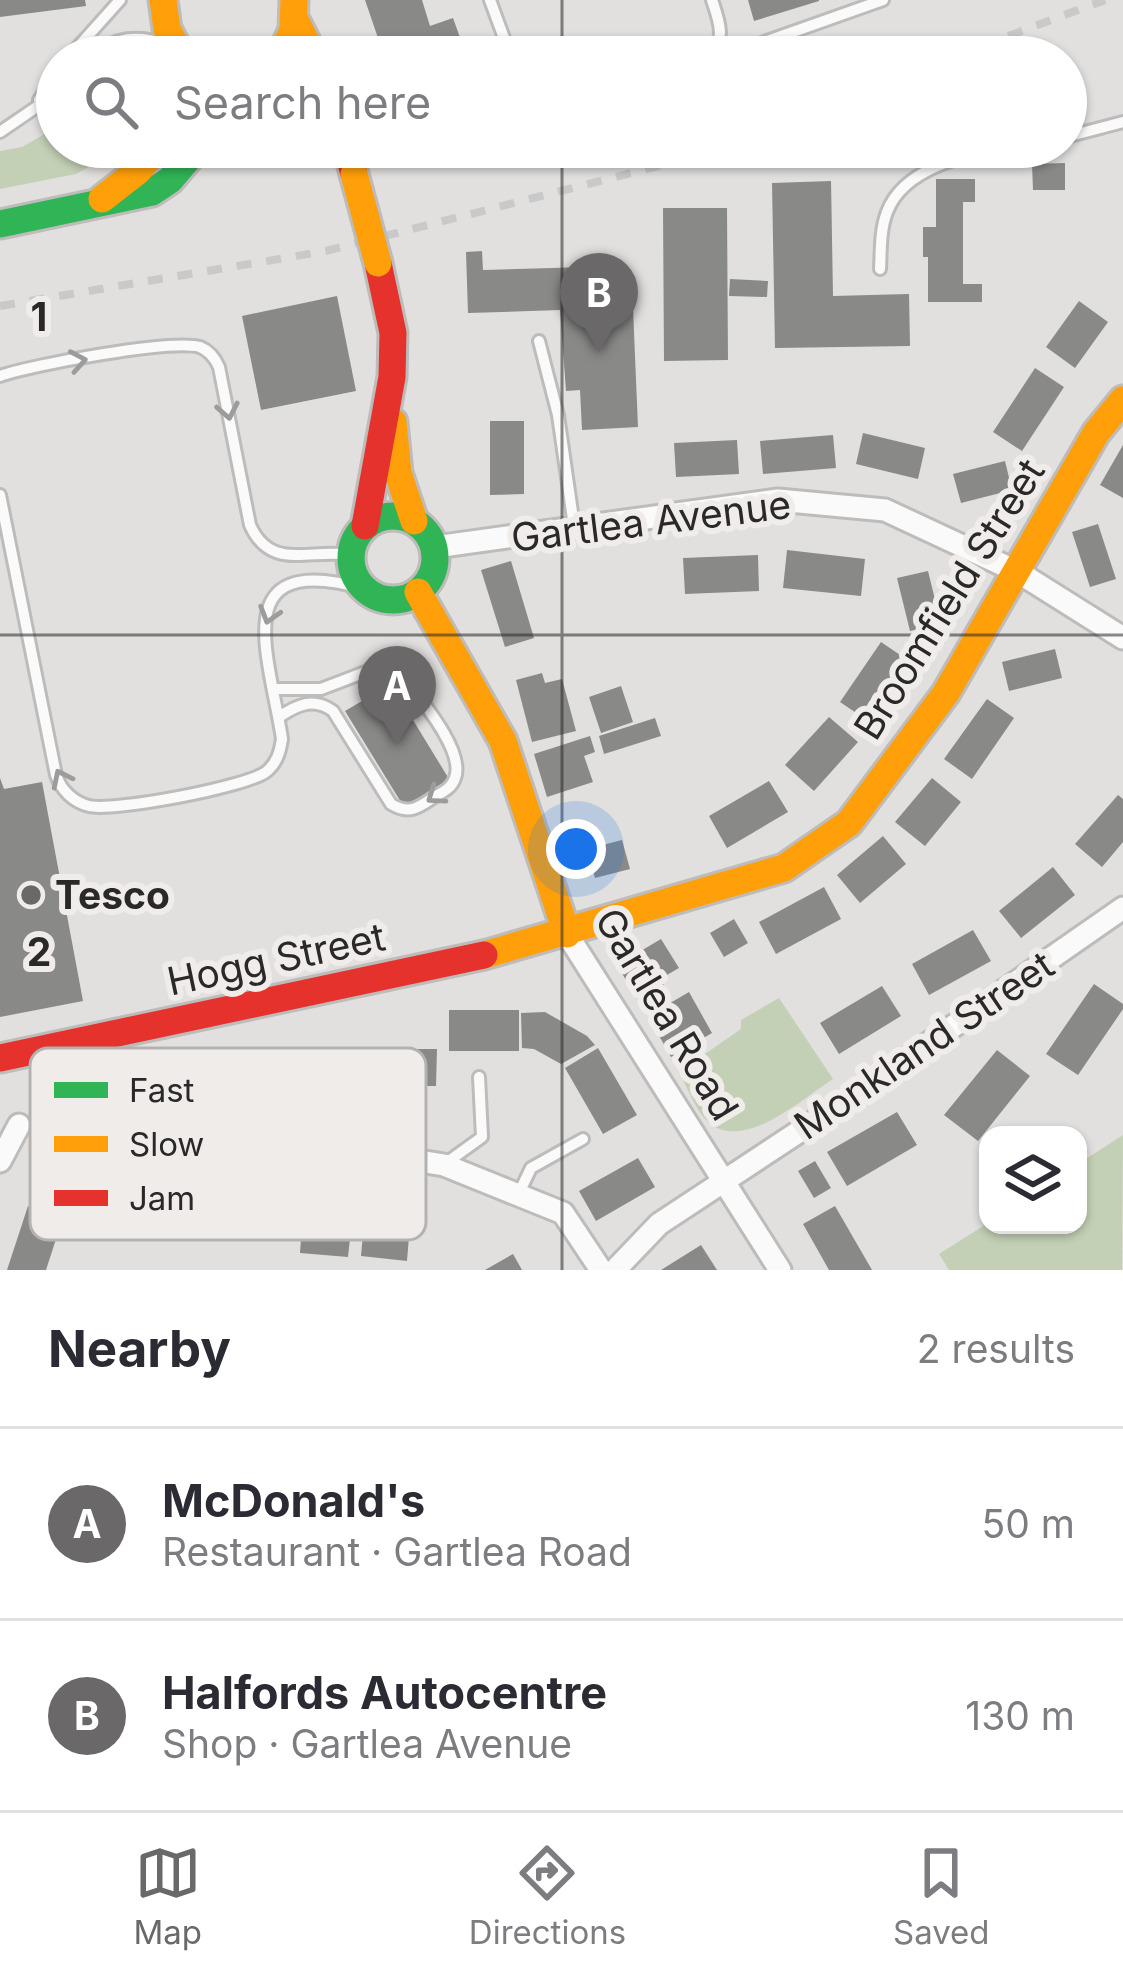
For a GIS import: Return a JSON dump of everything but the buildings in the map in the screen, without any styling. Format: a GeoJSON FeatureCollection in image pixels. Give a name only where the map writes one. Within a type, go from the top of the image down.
{"type":"FeatureCollection","features":[{"type":"Feature","properties":{"kind":"street"},"geometry":{"type":"LineString","coordinates":[[163,0],[173,36]]}},
{"type":"Feature","properties":{"kind":"street"},"geometry":{"type":"LineString","coordinates":[[291,36],[296,6]]}},
{"type":"Feature","properties":{"kind":"street"},"geometry":{"type":"LineString","coordinates":[[296,6],[307,36]]}},
{"type":"Feature","properties":{"kind":"street"},"geometry":{"type":"LineString","coordinates":[[96,203],[139,168]]}},
{"type":"Feature","properties":{"kind":"street"},"geometry":{"type":"LineString","coordinates":[[0,224],[152,192],[180,168]]}},
{"type":"Feature","properties":{"kind":"street"},"geometry":{"type":"LineString","coordinates":[[352,168],[393,333],[391,386],[398,473],[414,521]]}},
{"type":"Feature","properties":{"kind":"street"},"geometry":{"type":"LineString","coordinates":[[365,526],[391,386]]}},
{"type":"Feature","properties":{"kind":"street","name":"Broomfield Street"},"geometry":{"type":"LineString","coordinates":[[567,934],[784,868],[849,823],[946,693],[1096,434],[1123,400]]}},
{"type":"Feature","properties":{"kind":"street","name":"Gartlea Avenue"},"geometry":{"type":"LineString","coordinates":[[435,548],[778,500],[885,511],[1018,572],[1123,638]]}},
{"type":"Feature","properties":{"kind":"street"},"geometry":{"type":"LineString","coordinates":[[397,516],[426,530],[435,548],[435,565],[418,592],[395,600],[365,589],[354,572],[351,555],[365,526],[397,516]]}},
{"type":"Feature","properties":{"kind":"street","name":"Gartlea Road"},"geometry":{"type":"LineString","coordinates":[[418,592],[502,741],[567,934],[780,1270]]}},
{"type":"Feature","properties":{"kind":"street","name":"Monkland Street"},"geometry":{"type":"LineString","coordinates":[[615,1270],[659,1224],[1123,908]]}},
{"type":"Feature","properties":{"kind":"street","name":"Hogg Street"},"geometry":{"type":"LineString","coordinates":[[46,1048],[567,934]]}},
{"type":"Feature","properties":{"kind":"street","name":"Hogg Street"},"geometry":{"type":"LineString","coordinates":[[0,1058],[30,1051]]}},
{"type":"Feature","properties":{"kind":"street"},"geometry":{"type":"LineString","coordinates":[[0,1161],[19,1124]]}},
{"type":"Feature","properties":{"kind":"street"},"geometry":{"type":"LineString","coordinates":[[426,1162],[563,1213],[601,1270]]}},
{"type":"Feature","properties":{"kind":"lane"},"geometry":{"type":"LineString","coordinates":[[88,36],[120,0]]}},
{"type":"Feature","properties":{"kind":"lane"},"geometry":{"type":"LineString","coordinates":[[490,0],[503,36]]}},
{"type":"Feature","properties":{"kind":"lane"},"geometry":{"type":"LineString","coordinates":[[712,0],[721,36]]}},
{"type":"Feature","properties":{"kind":"lane"},"geometry":{"type":"LineString","coordinates":[[782,36],[884,0]]}},
{"type":"Feature","properties":{"kind":"lane"},"geometry":{"type":"LineString","coordinates":[[0,132],[36,105]]}},
{"type":"Feature","properties":{"kind":"lane"},"geometry":{"type":"LineString","coordinates":[[1087,131],[1123,122]]}},
{"type":"Feature","properties":{"kind":"lane"},"geometry":{"type":"LineString","coordinates":[[880,269],[888,210],[901,191],[932,168]]}},
{"type":"Feature","properties":{"kind":"lane"},"geometry":{"type":"LineString","coordinates":[[538,341],[559,416],[574,528]]}},
{"type":"Feature","properties":{"kind":"lane"},"geometry":{"type":"LineString","coordinates":[[0,376],[157,347],[200,347],[213,354],[220,367],[257,541],[268,552],[280,555],[326,550],[351,555]]}},
{"type":"Feature","properties":{"kind":"lane"},"geometry":{"type":"LineString","coordinates":[[0,495],[59,785],[75,800],[94,808],[249,781],[268,770],[280,754],[279,717],[263,638],[266,609],[279,590],[303,580],[333,580],[365,589]]}},
{"type":"Feature","properties":{"kind":"lane"},"geometry":{"type":"LineString","coordinates":[[273,689],[321,689],[376,668],[398,669],[454,748],[458,771],[451,786],[417,809],[398,809],[333,711],[307,703],[279,717]]}},
{"type":"Feature","properties":{"kind":"lane"},"geometry":{"type":"LineString","coordinates":[[444,1165],[482,1137],[478,1077]]}},
{"type":"Feature","properties":{"kind":"lane"},"geometry":{"type":"LineString","coordinates":[[518,1195],[531,1168],[583,1139]]}},
{"type":"Feature","properties":{"kind":"green space"},"geometry":{"type":"Polygon","coordinates":[[[36,139],[36,168],[87,168],[0,189],[0,151],[36,139]]]}},
{"type":"Feature","properties":{"kind":"green space"},"geometry":{"type":"Polygon","coordinates":[[[779,998],[833,1079],[772,1120],[737,1131],[721,1129],[703,1116],[679,1072],[741,1029],[741,1020],[779,998]]]}},
{"type":"Feature","properties":{"kind":"green space"},"geometry":{"type":"Polygon","coordinates":[[[1123,1135],[1122,1270],[949,1270],[939,1254],[979,1229],[979,1234],[1087,1234],[1087,1158],[1123,1135]]]}},
{"type":"Feature","properties":{"kind":"railway"},"geometry":{"type":"LineString","coordinates":[[1008,36],[1105,0]]}},
{"type":"Feature","properties":{"kind":"railway"},"geometry":{"type":"LineString","coordinates":[[0,306],[326,251],[651,168]]}},
{"type":"Feature","properties":{"kind":"traffic: fast"},"geometry":{"type":"LineString","coordinates":[[0,224],[152,192],[180,168]]}},
{"type":"Feature","properties":{"kind":"traffic: fast"},"geometry":{"type":"LineString","coordinates":[[393,516],[423,528],[435,558],[423,588],[393,600],[363,588],[351,558],[363,528],[393,516]]}},
{"type":"Feature","properties":{"kind":"traffic: slow"},"geometry":{"type":"LineString","coordinates":[[163,0],[171,36]]}},
{"type":"Feature","properties":{"kind":"traffic: slow"},"geometry":{"type":"LineString","coordinates":[[290,36],[294,0]]}},
{"type":"Feature","properties":{"kind":"traffic: slow"},"geometry":{"type":"LineString","coordinates":[[295,20],[303,36]]}},
{"type":"Feature","properties":{"kind":"traffic: slow"},"geometry":{"type":"LineString","coordinates":[[102,199],[140,168]]}},
{"type":"Feature","properties":{"kind":"traffic: slow"},"geometry":{"type":"LineString","coordinates":[[354,174],[378,263]]}},
{"type":"Feature","properties":{"kind":"traffic: slow"},"geometry":{"type":"LineString","coordinates":[[484,955],[784,868],[849,823],[946,693],[1096,433],[1123,400]]}},
{"type":"Feature","properties":{"kind":"traffic: slow"},"geometry":{"type":"LineString","coordinates":[[393,422],[398,473],[414,521]]}},
{"type":"Feature","properties":{"kind":"traffic: slow"},"geometry":{"type":"LineString","coordinates":[[418,592],[503,741],[567,934]]}},
{"type":"Feature","properties":{"kind":"traffic: jam"},"geometry":{"type":"LineString","coordinates":[[352,168],[354,174]]}},
{"type":"Feature","properties":{"kind":"traffic: jam"},"geometry":{"type":"LineString","coordinates":[[365,526],[392,377],[393,333],[378,263]]}},
{"type":"Feature","properties":{"kind":"traffic: jam"},"geometry":{"type":"LineString","coordinates":[[47,1048],[484,955]]}},
{"type":"Feature","properties":{"kind":"traffic: jam"},"geometry":{"type":"LineString","coordinates":[[0,1058],[30,1052]]}},
{"type":"Feature","properties":{"kind":"place","name":"Halfords Autocentre"},"geometry":{"type":"Point","coordinates":[599,352]}},
{"type":"Feature","properties":{"kind":"place","name":"McDonald's"},"geometry":{"type":"Point","coordinates":[397,745]}},
{"type":"Feature","properties":{"kind":"place","name":"Tesco"},"geometry":{"type":"Point","coordinates":[31,895]}}]}
